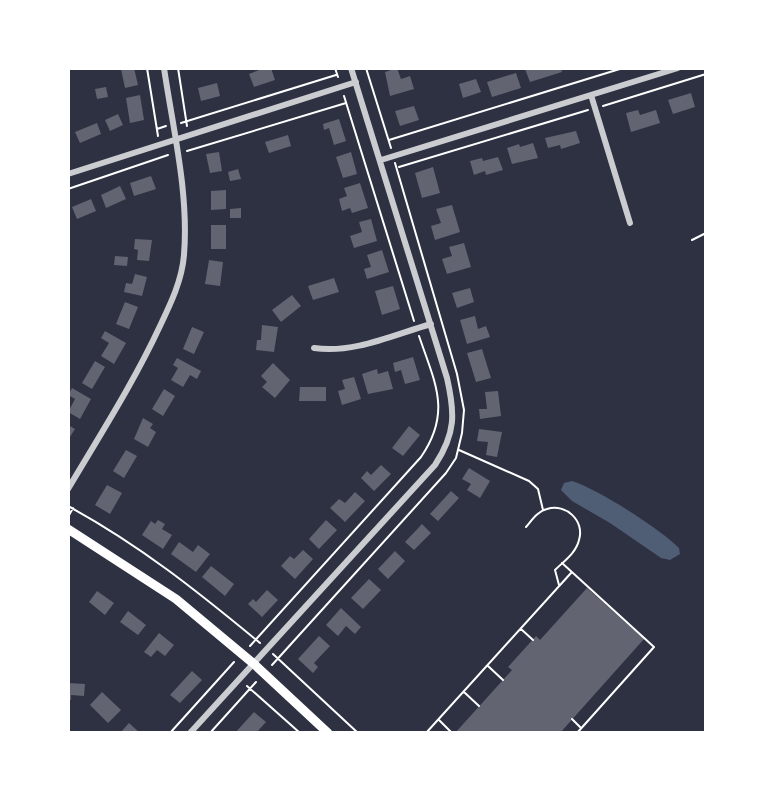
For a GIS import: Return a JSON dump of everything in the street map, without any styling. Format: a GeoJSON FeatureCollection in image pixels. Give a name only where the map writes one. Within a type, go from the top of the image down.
{"type":"FeatureCollection","features":[{"type":"Feature","properties":{"kind":"main road"},"geometry":{"type":"LineString","coordinates":[[68,529],[176,599],[254,664],[328,733]]}},
{"type":"Feature","properties":{"kind":"street"},"geometry":{"type":"LineString","coordinates":[[68,489],[141,365],[180,278],[184,258],[185,210],[164,68]]}},
{"type":"Feature","properties":{"kind":"street"},"geometry":{"type":"LineString","coordinates":[[190,733],[435,464],[445,449],[454,416],[452,399],[431,324],[351,68]]}},
{"type":"Feature","properties":{"kind":"street"},"geometry":{"type":"LineString","coordinates":[[380,160],[678,68]]}},
{"type":"Feature","properties":{"kind":"street"},"geometry":{"type":"LineString","coordinates":[[68,174],[356,82]]}},
{"type":"Feature","properties":{"kind":"street"},"geometry":{"type":"LineString","coordinates":[[591,95],[630,223]]}},
{"type":"Feature","properties":{"kind":"street"},"geometry":{"type":"LineString","coordinates":[[314,348],[351,348],[431,324]]}},
{"type":"Feature","properties":{"kind":"path"},"geometry":{"type":"LineString","coordinates":[[147,68],[157,129]]}},
{"type":"Feature","properties":{"kind":"path"},"geometry":{"type":"LineString","coordinates":[[178,68],[186,121],[337,75],[335,68]]}},
{"type":"Feature","properties":{"kind":"path"},"geometry":{"type":"LineString","coordinates":[[366,68],[388,140],[623,68]]}},
{"type":"Feature","properties":{"kind":"path"},"geometry":{"type":"LineString","coordinates":[[358,733],[278,658],[446,473],[456,458],[464,410],[457,374],[397,168],[706,74]]}},
{"type":"Feature","properties":{"kind":"path"},"geometry":{"type":"LineString","coordinates":[[68,506],[172,570],[256,640],[421,457],[436,432],[438,397],[347,103],[190,150]]}},
{"type":"Feature","properties":{"kind":"path"},"geometry":{"type":"LineString","coordinates":[[68,189],[162,157]]}},
{"type":"Feature","properties":{"kind":"path"},"geometry":{"type":"LineString","coordinates":[[692,240],[706,233]]}},
{"type":"Feature","properties":{"kind":"path"},"geometry":{"type":"LineString","coordinates":[[458,449],[529,481],[538,489],[543,511]]}},
{"type":"Feature","properties":{"kind":"path"},"geometry":{"type":"LineString","coordinates":[[68,517],[73,508]]}},
{"type":"Feature","properties":{"kind":"path"},"geometry":{"type":"LineString","coordinates":[[526,527],[547,509],[562,509],[572,513],[579,526],[580,538],[576,550],[555,570],[559,586]]}},
{"type":"Feature","properties":{"kind":"path"},"geometry":{"type":"LineString","coordinates":[[562,563],[654,647],[577,733]]}},
{"type":"Feature","properties":{"kind":"path"},"geometry":{"type":"LineString","coordinates":[[426,733],[572,572]]}},
{"type":"Feature","properties":{"kind":"path"},"geometry":{"type":"LineString","coordinates":[[520,628],[533,640]]}},
{"type":"Feature","properties":{"kind":"path"},"geometry":{"type":"LineString","coordinates":[[487,665],[503,680]]}},
{"type":"Feature","properties":{"kind":"path"},"geometry":{"type":"LineString","coordinates":[[170,733],[227,669]]}},
{"type":"Feature","properties":{"kind":"path"},"geometry":{"type":"LineString","coordinates":[[210,733],[250,688],[300,733]]}},
{"type":"Feature","properties":{"kind":"path"},"geometry":{"type":"LineString","coordinates":[[463,692],[479,706]]}},
{"type":"Feature","properties":{"kind":"path"},"geometry":{"type":"LineString","coordinates":[[572,719],[581,728]]}},
{"type":"Feature","properties":{"kind":"path"},"geometry":{"type":"LineString","coordinates":[[438,720],[452,733]]}},
{"type":"Feature","properties":{"kind":"water"},"geometry":{"type":"Polygon","coordinates":[[[572,481],[597,492],[644,521],[679,548],[680,554],[670,560],[661,558],[572,501],[561,490],[564,483],[572,481]]]}},
{"type":"Feature","properties":{"kind":"building"},"geometry":{"type":"Polygon","coordinates":[[[134,68],[138,85],[125,88],[121,69],[134,68]]]}},
{"type":"Feature","properties":{"kind":"building"},"geometry":{"type":"Polygon","coordinates":[[[271,68],[275,80],[254,87],[249,74],[271,68]]]}},
{"type":"Feature","properties":{"kind":"building"},"geometry":{"type":"Polygon","coordinates":[[[397,68],[401,79],[410,76],[414,89],[390,96],[385,72],[397,68]]]}},
{"type":"Feature","properties":{"kind":"building"},"geometry":{"type":"Polygon","coordinates":[[[561,68],[562,72],[530,82],[525,69],[561,68]]]}},
{"type":"Feature","properties":{"kind":"building"},"geometry":{"type":"Polygon","coordinates":[[[516,73],[521,88],[492,97],[487,82],[516,73]]]}},
{"type":"Feature","properties":{"kind":"building"},"geometry":{"type":"Polygon","coordinates":[[[476,79],[481,92],[463,98],[459,84],[476,79]]]}},
{"type":"Feature","properties":{"kind":"building"},"geometry":{"type":"Polygon","coordinates":[[[217,83],[220,96],[201,101],[198,88],[217,83]]]}},
{"type":"Feature","properties":{"kind":"building"},"geometry":{"type":"Polygon","coordinates":[[[106,87],[108,97],[97,99],[95,89],[106,87]]]}},
{"type":"Feature","properties":{"kind":"building"},"geometry":{"type":"Polygon","coordinates":[[[691,93],[695,107],[673,114],[668,100],[691,93]]]}},
{"type":"Feature","properties":{"kind":"building"},"geometry":{"type":"Polygon","coordinates":[[[140,95],[144,120],[130,123],[126,98],[140,95]]]}},
{"type":"Feature","properties":{"kind":"building"},"geometry":{"type":"Polygon","coordinates":[[[414,106],[419,120],[400,126],[395,111],[414,106]]]}},
{"type":"Feature","properties":{"kind":"building"},"geometry":{"type":"Polygon","coordinates":[[[638,110],[640,115],[656,110],[660,123],[631,132],[626,113],[638,110]]]}},
{"type":"Feature","properties":{"kind":"building"},"geometry":{"type":"Polygon","coordinates":[[[118,114],[123,125],[110,131],[105,120],[118,114]]]}},
{"type":"Feature","properties":{"kind":"building"},"geometry":{"type":"Polygon","coordinates":[[[339,119],[346,141],[334,145],[329,128],[324,130],[323,124],[339,119]]]}},
{"type":"Feature","properties":{"kind":"building"},"geometry":{"type":"Polygon","coordinates":[[[97,123],[101,134],[80,143],[75,132],[97,123]]]}},
{"type":"Feature","properties":{"kind":"building"},"geometry":{"type":"Polygon","coordinates":[[[576,131],[580,143],[561,149],[560,145],[548,148],[545,138],[576,131]]]}},
{"type":"Feature","properties":{"kind":"building"},"geometry":{"type":"Polygon","coordinates":[[[288,135],[291,146],[269,153],[265,142],[288,135]]]}},
{"type":"Feature","properties":{"kind":"building"},"geometry":{"type":"Polygon","coordinates":[[[533,143],[538,158],[512,164],[507,148],[533,143]]]}},
{"type":"Feature","properties":{"kind":"building"},"geometry":{"type":"Polygon","coordinates":[[[219,152],[222,171],[210,173],[206,154],[219,152]]]}},
{"type":"Feature","properties":{"kind":"building"},"geometry":{"type":"Polygon","coordinates":[[[351,152],[357,174],[343,178],[336,157],[351,152]]]}},
{"type":"Feature","properties":{"kind":"building"},"geometry":{"type":"Polygon","coordinates":[[[498,157],[503,170],[474,175],[470,161],[498,157]]]}},
{"type":"Feature","properties":{"kind":"building"},"geometry":{"type":"Polygon","coordinates":[[[433,167],[440,193],[422,198],[415,173],[433,167]]]}},
{"type":"Feature","properties":{"kind":"building"},"geometry":{"type":"Polygon","coordinates":[[[238,169],[241,179],[230,181],[228,172],[238,169]]]}},
{"type":"Feature","properties":{"kind":"building"},"geometry":{"type":"Polygon","coordinates":[[[151,176],[156,189],[134,196],[130,183],[151,176]]]}},
{"type":"Feature","properties":{"kind":"building"},"geometry":{"type":"Polygon","coordinates":[[[360,183],[368,208],[352,213],[350,208],[342,211],[339,199],[347,196],[344,188],[360,183]]]}},
{"type":"Feature","properties":{"kind":"building"},"geometry":{"type":"Polygon","coordinates":[[[120,186],[126,199],[106,208],[101,195],[120,186]]]}},
{"type":"Feature","properties":{"kind":"building"},"geometry":{"type":"Polygon","coordinates":[[[226,190],[226,209],[211,210],[211,191],[226,190]]]}},
{"type":"Feature","properties":{"kind":"building"},"geometry":{"type":"Polygon","coordinates":[[[91,199],[96,211],[77,219],[72,207],[91,199]]]}},
{"type":"Feature","properties":{"kind":"building"},"geometry":{"type":"Polygon","coordinates":[[[452,205],[460,232],[435,240],[431,226],[441,223],[436,209],[452,205]]]}},
{"type":"Feature","properties":{"kind":"building"},"geometry":{"type":"Polygon","coordinates":[[[241,208],[241,218],[230,218],[230,209],[241,208]]]}},
{"type":"Feature","properties":{"kind":"building"},"geometry":{"type":"Polygon","coordinates":[[[371,219],[377,241],[354,248],[350,236],[362,232],[359,222],[371,219]]]}},
{"type":"Feature","properties":{"kind":"building"},"geometry":{"type":"Polygon","coordinates":[[[211,225],[226,225],[226,249],[211,249],[211,225]]]}},
{"type":"Feature","properties":{"kind":"building"},"geometry":{"type":"Polygon","coordinates":[[[135,239],[152,240],[149,261],[137,260],[135,239]]]}},
{"type":"Feature","properties":{"kind":"building"},"geometry":{"type":"Polygon","coordinates":[[[464,243],[471,267],[447,274],[442,259],[452,256],[449,247],[464,243]]]}},
{"type":"Feature","properties":{"kind":"building"},"geometry":{"type":"Polygon","coordinates":[[[382,250],[389,272],[367,279],[364,269],[371,267],[367,255],[382,250]]]}},
{"type":"Feature","properties":{"kind":"building"},"geometry":{"type":"Polygon","coordinates":[[[115,256],[128,257],[127,266],[114,265],[115,256]]]}},
{"type":"Feature","properties":{"kind":"building"},"geometry":{"type":"Polygon","coordinates":[[[209,260],[223,262],[220,286],[205,284],[209,260]]]}},
{"type":"Feature","properties":{"kind":"building"},"geometry":{"type":"Polygon","coordinates":[[[135,274],[147,277],[142,296],[124,292],[126,283],[132,284],[135,274]]]}},
{"type":"Feature","properties":{"kind":"building"},"geometry":{"type":"Polygon","coordinates":[[[334,278],[339,292],[313,300],[308,286],[334,278]]]}},
{"type":"Feature","properties":{"kind":"building"},"geometry":{"type":"Polygon","coordinates":[[[393,286],[400,309],[382,315],[375,291],[393,286]]]}},
{"type":"Feature","properties":{"kind":"building"},"geometry":{"type":"Polygon","coordinates":[[[470,288],[474,302],[457,308],[452,293],[470,288]]]}},
{"type":"Feature","properties":{"kind":"building"},"geometry":{"type":"Polygon","coordinates":[[[292,295],[301,306],[281,322],[272,310],[292,295]]]}},
{"type":"Feature","properties":{"kind":"building"},"geometry":{"type":"Polygon","coordinates":[[[125,302],[138,307],[129,329],[116,324],[125,302]]]}},
{"type":"Feature","properties":{"kind":"building"},"geometry":{"type":"Polygon","coordinates":[[[475,316],[478,329],[486,326],[490,337],[467,344],[460,320],[475,316]]]}},
{"type":"Feature","properties":{"kind":"building"},"geometry":{"type":"Polygon","coordinates":[[[262,325],[278,327],[274,352],[256,350],[257,340],[261,340],[262,325]]]}},
{"type":"Feature","properties":{"kind":"building"},"geometry":{"type":"Polygon","coordinates":[[[192,327],[204,332],[194,354],[183,349],[192,327]]]}},
{"type":"Feature","properties":{"kind":"building"},"geometry":{"type":"Polygon","coordinates":[[[105,331],[126,343],[114,364],[101,356],[109,343],[101,338],[105,331]]]}},
{"type":"Feature","properties":{"kind":"building"},"geometry":{"type":"Polygon","coordinates":[[[482,349],[491,378],[476,382],[467,353],[482,349]]]}},
{"type":"Feature","properties":{"kind":"building"},"geometry":{"type":"Polygon","coordinates":[[[413,357],[420,380],[405,384],[401,370],[395,372],[393,363],[413,357]]]}},
{"type":"Feature","properties":{"kind":"building"},"geometry":{"type":"Polygon","coordinates":[[[177,358],[201,371],[197,379],[190,375],[183,387],[171,380],[178,368],[173,365],[177,358]]]}},
{"type":"Feature","properties":{"kind":"building"},"geometry":{"type":"Polygon","coordinates":[[[95,361],[105,367],[92,389],[82,383],[95,361]]]}},
{"type":"Feature","properties":{"kind":"building"},"geometry":{"type":"Polygon","coordinates":[[[273,363],[290,380],[275,398],[262,387],[267,382],[261,376],[273,363]]]}},
{"type":"Feature","properties":{"kind":"building"},"geometry":{"type":"Polygon","coordinates":[[[377,369],[378,374],[388,371],[393,389],[368,394],[362,374],[377,369]]]}},
{"type":"Feature","properties":{"kind":"building"},"geometry":{"type":"Polygon","coordinates":[[[354,377],[361,399],[342,405],[338,391],[345,389],[342,380],[354,377]]]}},
{"type":"Feature","properties":{"kind":"building"},"geometry":{"type":"Polygon","coordinates":[[[300,387],[326,387],[326,401],[299,401],[300,387]]]}},
{"type":"Feature","properties":{"kind":"building"},"geometry":{"type":"Polygon","coordinates":[[[72,388],[91,399],[80,419],[68,412],[75,399],[68,395],[72,388]]]}},
{"type":"Feature","properties":{"kind":"building"},"geometry":{"type":"Polygon","coordinates":[[[164,389],[175,396],[163,416],[152,409],[164,389]]]}},
{"type":"Feature","properties":{"kind":"building"},"geometry":{"type":"Polygon","coordinates":[[[498,391],[501,416],[480,419],[479,409],[487,409],[485,392],[498,391]]]}},
{"type":"Feature","properties":{"kind":"building"},"geometry":{"type":"Polygon","coordinates":[[[143,418],[153,424],[150,428],[156,432],[148,447],[134,439],[143,418]]]}},
{"type":"Feature","properties":{"kind":"building"},"geometry":{"type":"Polygon","coordinates":[[[68,425],[75,429],[68,440],[68,425]]]}},
{"type":"Feature","properties":{"kind":"building"},"geometry":{"type":"Polygon","coordinates":[[[409,426],[420,435],[403,456],[392,448],[409,426]]]}},
{"type":"Feature","properties":{"kind":"building"},"geometry":{"type":"Polygon","coordinates":[[[479,429],[502,432],[497,457],[486,455],[488,442],[477,441],[479,429]]]}},
{"type":"Feature","properties":{"kind":"building"},"geometry":{"type":"Polygon","coordinates":[[[126,450],[137,456],[124,478],[113,471],[126,450]]]}},
{"type":"Feature","properties":{"kind":"building"},"geometry":{"type":"Polygon","coordinates":[[[381,465],[391,474],[374,491],[361,478],[367,471],[371,475],[381,465]]]}},
{"type":"Feature","properties":{"kind":"building"},"geometry":{"type":"Polygon","coordinates":[[[469,468],[490,481],[480,498],[467,490],[471,484],[462,479],[469,468]]]}},
{"type":"Feature","properties":{"kind":"building"},"geometry":{"type":"Polygon","coordinates":[[[107,485],[122,493],[110,514],[95,505],[107,485]]]}},
{"type":"Feature","properties":{"kind":"building"},"geometry":{"type":"Polygon","coordinates":[[[451,491],[459,498],[438,521],[430,514],[451,491]]]}},
{"type":"Feature","properties":{"kind":"building"},"geometry":{"type":"Polygon","coordinates":[[[355,492],[365,501],[345,522],[330,508],[339,499],[345,503],[355,492]]]}},
{"type":"Feature","properties":{"kind":"building"},"geometry":{"type":"Polygon","coordinates":[[[158,520],[165,524],[162,529],[172,535],[163,549],[142,535],[151,521],[155,524],[158,520]]]}},
{"type":"Feature","properties":{"kind":"building"},"geometry":{"type":"Polygon","coordinates":[[[326,520],[337,530],[319,549],[309,539],[326,520]]]}},
{"type":"Feature","properties":{"kind":"building"},"geometry":{"type":"Polygon","coordinates":[[[422,524],[431,533],[414,550],[405,542],[422,524]]]}},
{"type":"Feature","properties":{"kind":"building"},"geometry":{"type":"Polygon","coordinates":[[[179,542],[193,552],[198,545],[210,554],[196,572],[171,554],[179,542]]]}},
{"type":"Feature","properties":{"kind":"building"},"geometry":{"type":"Polygon","coordinates":[[[303,550],[313,559],[295,579],[281,566],[290,556],[294,559],[303,550]]]}},
{"type":"Feature","properties":{"kind":"building"},"geometry":{"type":"Polygon","coordinates":[[[395,551],[405,561],[388,579],[378,569],[395,551]]]}},
{"type":"Feature","properties":{"kind":"building"},"geometry":{"type":"Polygon","coordinates":[[[211,566],[234,584],[225,596],[202,577],[211,566]]]}},
{"type":"Feature","properties":{"kind":"building"},"geometry":{"type":"Polygon","coordinates":[[[369,579],[381,590],[363,609],[351,598],[369,579]]]}},
{"type":"Feature","properties":{"kind":"building"},"geometry":{"type":"Polygon","coordinates":[[[587,588],[644,639],[560,733],[455,733],[512,670],[508,667],[536,636],[540,640],[587,588]]]}},
{"type":"Feature","properties":{"kind":"building"},"geometry":{"type":"Polygon","coordinates":[[[267,590],[278,600],[262,617],[248,604],[253,599],[256,602],[267,590]]]}},
{"type":"Feature","properties":{"kind":"building"},"geometry":{"type":"Polygon","coordinates":[[[97,591],[114,603],[105,615],[89,602],[97,591]]]}},
{"type":"Feature","properties":{"kind":"building"},"geometry":{"type":"Polygon","coordinates":[[[341,608],[361,627],[355,634],[346,626],[338,636],[326,625],[341,608]]]}},
{"type":"Feature","properties":{"kind":"building"},"geometry":{"type":"Polygon","coordinates":[[[128,611],[146,625],[138,635],[120,622],[128,611]]]}},
{"type":"Feature","properties":{"kind":"building"},"geometry":{"type":"Polygon","coordinates":[[[159,633],[174,645],[165,656],[157,650],[151,657],[144,652],[159,633]]]}},
{"type":"Feature","properties":{"kind":"building"},"geometry":{"type":"Polygon","coordinates":[[[319,636],[330,646],[314,663],[318,667],[313,673],[298,659],[319,636]]]}},
{"type":"Feature","properties":{"kind":"building"},"geometry":{"type":"Polygon","coordinates":[[[192,671],[202,680],[180,703],[170,695],[192,671]]]}},
{"type":"Feature","properties":{"kind":"building"},"geometry":{"type":"Polygon","coordinates":[[[68,683],[85,684],[84,696],[71,695],[71,700],[68,700],[68,683]]]}},
{"type":"Feature","properties":{"kind":"building"},"geometry":{"type":"Polygon","coordinates":[[[102,692],[121,710],[108,723],[90,705],[102,692]]]}},
{"type":"Feature","properties":{"kind":"building"},"geometry":{"type":"Polygon","coordinates":[[[254,712],[266,722],[256,733],[235,733],[254,712]]]}},
{"type":"Feature","properties":{"kind":"building"},"geometry":{"type":"Polygon","coordinates":[[[129,723],[140,733],[120,733],[129,723]]]}}]}
